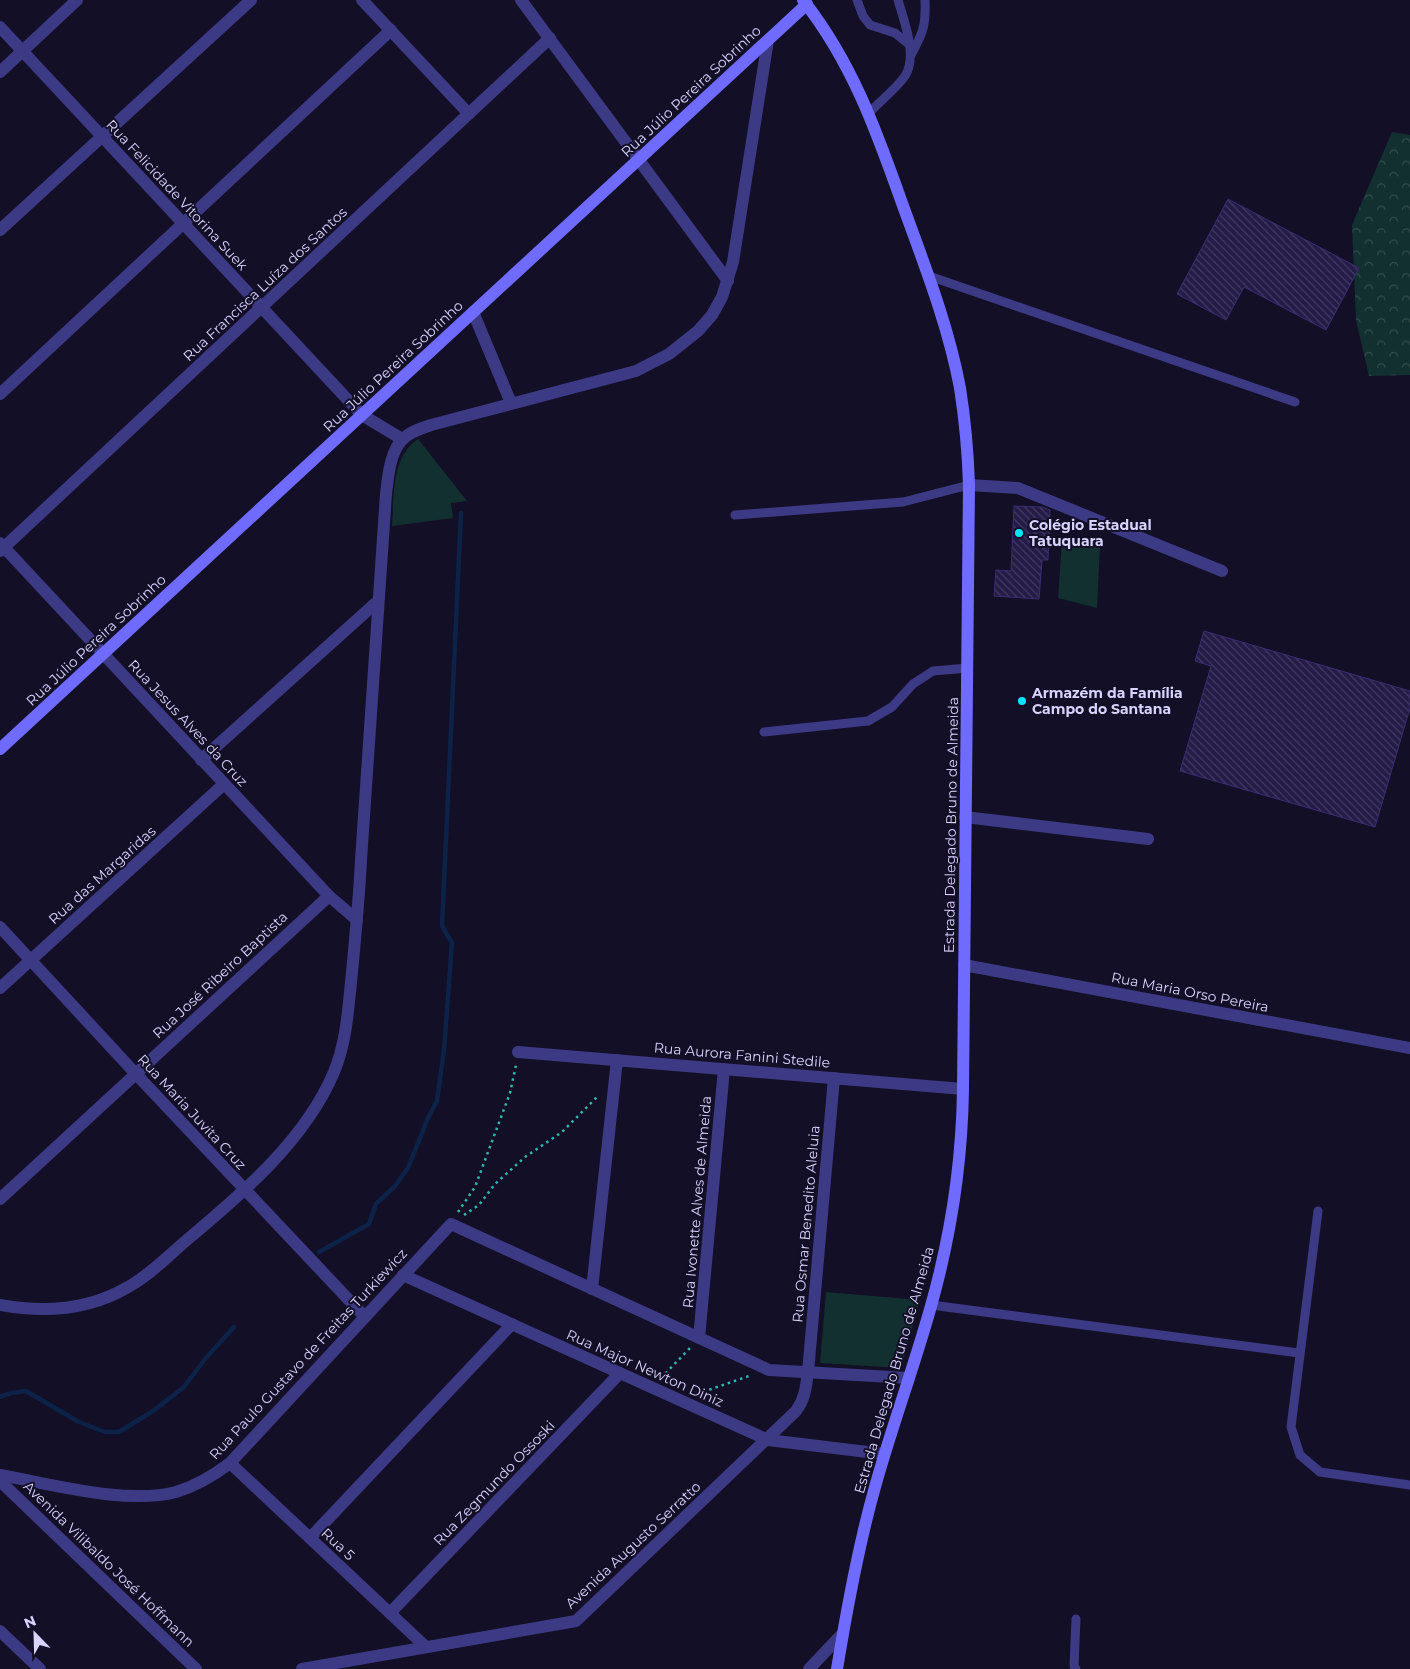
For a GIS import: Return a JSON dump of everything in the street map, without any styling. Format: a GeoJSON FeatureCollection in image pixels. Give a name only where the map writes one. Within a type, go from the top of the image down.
{"type":"FeatureCollection","features":[{"type":"Feature","properties":{"kind":"main road","name":"Rua Júlio Pereira Sobrinho"},"geometry":{"type":"LineString","coordinates":[[0,749],[768,40],[805,2]]}},
{"type":"Feature","properties":{"kind":"main road","name":"Estrada Delegado Bruno de Almeida"},"geometry":{"type":"LineString","coordinates":[[805,2],[833,41],[868,112],[929,276],[945,328],[960,388],[968,456],[969,486],[964,1089],[960,1157],[952,1212],[931,1305],[884,1454],[865,1522],[837,1669]]}},
{"type":"Feature","properties":{"kind":"street"},"geometry":{"type":"LineString","coordinates":[[0,72],[77,0]]}},
{"type":"Feature","properties":{"kind":"street"},"geometry":{"type":"LineString","coordinates":[[0,230],[251,0]]}},
{"type":"Feature","properties":{"kind":"street"},"geometry":{"type":"LineString","coordinates":[[362,0],[468,114]]}},
{"type":"Feature","properties":{"kind":"street"},"geometry":{"type":"LineString","coordinates":[[521,0],[728,281]]}},
{"type":"Feature","properties":{"kind":"street","name":"Rua Felicidade Vitorina Suek"},"geometry":{"type":"LineString","coordinates":[[0,27],[362,415],[402,439]]}},
{"type":"Feature","properties":{"kind":"street"},"geometry":{"type":"LineString","coordinates":[[0,394],[391,30]]}},
{"type":"Feature","properties":{"kind":"street","name":"Rua Francisca Luíza dos Santos"},"geometry":{"type":"LineString","coordinates":[[1,547],[550,38]]}},
{"type":"Feature","properties":{"kind":"street"},"geometry":{"type":"LineString","coordinates":[[0,1305],[38,1309],[76,1306],[104,1298],[129,1287],[245,1190],[291,1140],[308,1117],[334,1073],[342,1049],[346,1027],[358,920],[378,601],[388,477],[396,448],[402,439],[431,425],[636,372],[683,345],[703,326],[718,303],[728,281],[737,242],[768,40]]}},
{"type":"Feature","properties":{"kind":"street"},"geometry":{"type":"LineString","coordinates":[[473,312],[511,403]]}},
{"type":"Feature","properties":{"kind":"street"},"geometry":{"type":"LineString","coordinates":[[969,486],[1006,486],[1024,490],[1222,571]]}},
{"type":"Feature","properties":{"kind":"street","name":"Rua Jesus Alves da Cruz"},"geometry":{"type":"LineString","coordinates":[[1,547],[104,653],[201,760],[329,896],[358,920]]}},
{"type":"Feature","properties":{"kind":"street"},"geometry":{"type":"LineString","coordinates":[[201,760],[378,601]]}},
{"type":"Feature","properties":{"kind":"street","name":"Rua das Margaridas"},"geometry":{"type":"LineString","coordinates":[[0,988],[224,784]]}},
{"type":"Feature","properties":{"kind":"street"},"geometry":{"type":"LineString","coordinates":[[965,817],[1148,839]]}},
{"type":"Feature","properties":{"kind":"street","name":"Rua José Ribeiro Baptista"},"geometry":{"type":"LineString","coordinates":[[0,1199],[329,896]]}},
{"type":"Feature","properties":{"kind":"street","name":"Rua Maria Juvita Cruz"},"geometry":{"type":"LineString","coordinates":[[0,927],[365,1317]]}},
{"type":"Feature","properties":{"kind":"street","name":"Rua Maria Orso Pereira"},"geometry":{"type":"LineString","coordinates":[[964,965],[1410,1048]]}},
{"type":"Feature","properties":{"kind":"street","name":"Rua Aurora Fanini Stedile"},"geometry":{"type":"LineString","coordinates":[[518,1052],[964,1089]]}},
{"type":"Feature","properties":{"kind":"street"},"geometry":{"type":"LineString","coordinates":[[592,1288],[617,1060]]}},
{"type":"Feature","properties":{"kind":"street","name":"Rua Ivonette Alves de Almeida"},"geometry":{"type":"LineString","coordinates":[[699,1338],[724,1069]]}},
{"type":"Feature","properties":{"kind":"street","name":"Rua Osmar Benedito Aleluia"},"geometry":{"type":"LineString","coordinates":[[808,1372],[834,1078]]}},
{"type":"Feature","properties":{"kind":"street"},"geometry":{"type":"LineString","coordinates":[[451,1224],[770,1370],[909,1378]]}},
{"type":"Feature","properties":{"kind":"street","name":"Rua Paulo Gustavo de Freitas Turkiewicz"},"geometry":{"type":"LineString","coordinates":[[0,1475],[103,1494],[142,1496],[174,1492],[191,1487],[206,1479],[230,1463],[451,1224]]}},
{"type":"Feature","properties":{"kind":"street","name":"Rua Major Newton Diniz"},"geometry":{"type":"LineString","coordinates":[[403,1275],[768,1440],[884,1454]]}},
{"type":"Feature","properties":{"kind":"street"},"geometry":{"type":"LineString","coordinates":[[310,1538],[512,1324]]}},
{"type":"Feature","properties":{"kind":"street","name":"Avenida Augusto Serratto"},"geometry":{"type":"LineString","coordinates":[[302,1669],[576,1621],[768,1440],[796,1411],[802,1402],[808,1372]]}},
{"type":"Feature","properties":{"kind":"street","name":"Rua Zegmundo Ossoski"},"geometry":{"type":"LineString","coordinates":[[390,1613],[620,1373]]}},
{"type":"Feature","properties":{"kind":"street","name":"Rua 5"},"geometry":{"type":"LineString","coordinates":[[230,1463],[426,1647]]}},
{"type":"Feature","properties":{"kind":"street","name":"Avenida Vilibaldo José Hoffmann"},"geometry":{"type":"LineString","coordinates":[[0,1481],[196,1669]]}},
{"type":"Feature","properties":{"kind":"street"},"geometry":{"type":"LineString","coordinates":[[0,1631],[40,1669]]}},
{"type":"Feature","properties":{"kind":"street"},"geometry":{"type":"LineString","coordinates":[[809,1669],[843,1633]]}},
{"type":"Feature","properties":{"kind":"lane"},"geometry":{"type":"LineString","coordinates":[[857,0],[863,16],[870,26],[895,33],[910,45]]}},
{"type":"Feature","properties":{"kind":"lane"},"geometry":{"type":"LineString","coordinates":[[898,0],[910,45],[911,56]]}},
{"type":"Feature","properties":{"kind":"lane"},"geometry":{"type":"LineString","coordinates":[[868,112],[906,75],[911,56],[924,31],[926,16],[925,0]]}},
{"type":"Feature","properties":{"kind":"lane"},"geometry":{"type":"LineString","coordinates":[[929,276],[1294,402]]}},
{"type":"Feature","properties":{"kind":"lane"},"geometry":{"type":"LineString","coordinates":[[735,515],[903,502],[969,486]]}},
{"type":"Feature","properties":{"kind":"lane"},"geometry":{"type":"LineString","coordinates":[[764,732],[868,721],[892,707],[913,684],[933,671],[968,668]]}},
{"type":"Feature","properties":{"kind":"lane"},"geometry":{"type":"LineString","coordinates":[[1318,1211],[1291,1427],[1300,1455],[1320,1472],[1410,1485]]}},
{"type":"Feature","properties":{"kind":"lane"},"geometry":{"type":"LineString","coordinates":[[931,1305],[1299,1354]]}},
{"type":"Feature","properties":{"kind":"lane"},"geometry":{"type":"LineString","coordinates":[[1076,1619],[1074,1666],[1076,1669]]}},
{"type":"Feature","properties":{"kind":"path"},"geometry":{"type":"LineString","coordinates":[[451,1224],[474,1187],[510,1093],[515,1076],[518,1052]]}},
{"type":"Feature","properties":{"kind":"path"},"geometry":{"type":"LineString","coordinates":[[451,1224],[479,1205],[490,1188],[525,1158],[562,1132],[615,1078]]}},
{"type":"Feature","properties":{"kind":"path"},"geometry":{"type":"LineString","coordinates":[[652,1388],[699,1338]]}},
{"type":"Feature","properties":{"kind":"path"},"geometry":{"type":"LineString","coordinates":[[679,1400],[770,1370]]}},
{"type":"Feature","properties":{"kind":"green space"},"geometry":{"type":"Polygon","coordinates":[[[1392,132],[1410,135],[1410,375],[1369,376],[1356,320],[1352,225],[1392,132]]]}},
{"type":"Feature","properties":{"kind":"green space"},"geometry":{"type":"Polygon","coordinates":[[[418,439],[467,501],[451,503],[453,518],[392,526],[394,490],[398,467],[409,447],[418,439]]]}},
{"type":"Feature","properties":{"kind":"green space"},"geometry":{"type":"Polygon","coordinates":[[[1062,541],[1100,546],[1097,608],[1058,598],[1062,541]]]}},
{"type":"Feature","properties":{"kind":"green space"},"geometry":{"type":"Polygon","coordinates":[[[826,1292],[920,1300],[901,1368],[820,1363],[826,1292]]]}},
{"type":"Feature","properties":{"kind":"building"},"geometry":{"type":"Polygon","coordinates":[[[1228,199],[1359,268],[1326,330],[1244,287],[1226,320],[1177,294],[1228,199]]]}},
{"type":"Feature","properties":{"kind":"building","name":"Colégio Estadual Tatuquara"},"geometry":{"type":"Polygon","coordinates":[[[1014,506],[1042,507],[1050,510],[1048,560],[1042,560],[1039,599],[994,596],[996,570],[1011,571],[1014,506]]]}},
{"type":"Feature","properties":{"kind":"building"},"geometry":{"type":"Polygon","coordinates":[[[1204,631],[1410,691],[1410,708],[1375,827],[1180,771],[1211,666],[1195,661],[1204,631]]]}},
{"type":"Feature","properties":{"kind":"waterway"},"geometry":{"type":"LineString","coordinates":[[319,1252],[369,1224],[376,1204],[395,1186],[408,1168],[428,1118],[437,1101],[444,1050],[452,943],[442,926],[461,513]]}},
{"type":"Feature","properties":{"kind":"waterway"},"geometry":{"type":"LineString","coordinates":[[0,1397],[26,1391],[79,1422],[105,1432],[119,1432],[153,1411],[184,1387],[205,1359],[234,1327]]}},
{"type":"Feature","properties":{"kind":"place","name":"Colégio Estadual Tatuquara"},"geometry":{"type":"Point","coordinates":[1019,533]}},
{"type":"Feature","properties":{"kind":"place","name":"Armazém da Família Campo do Santana"},"geometry":{"type":"Point","coordinates":[1022,701]}}]}
